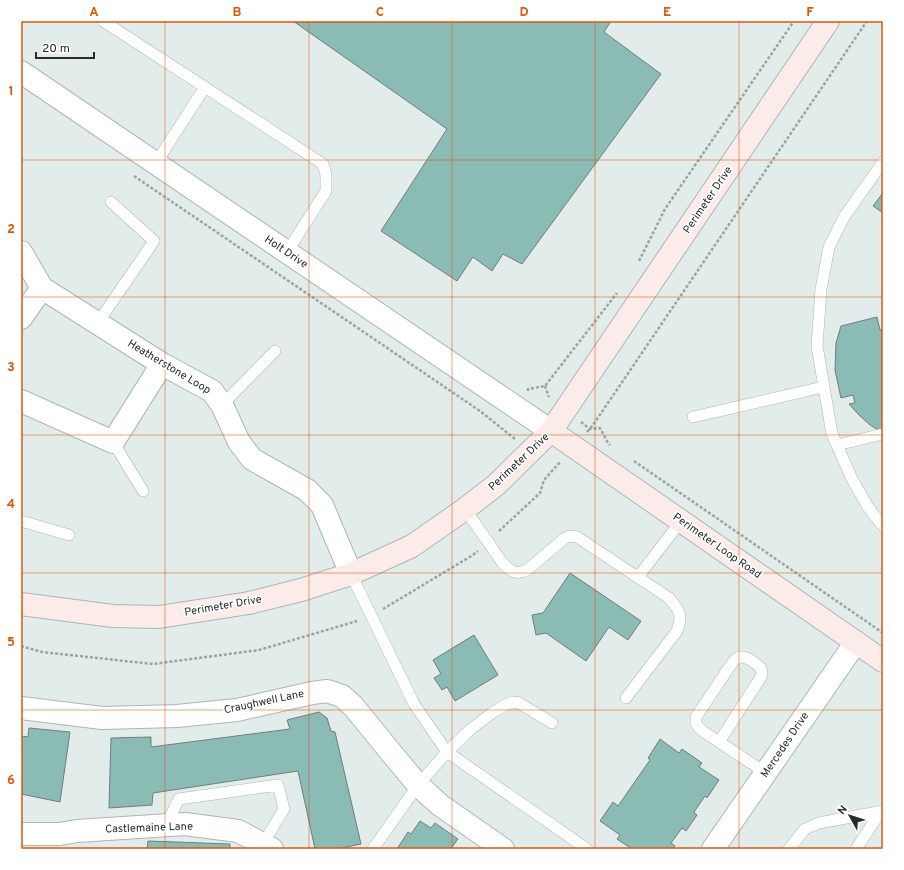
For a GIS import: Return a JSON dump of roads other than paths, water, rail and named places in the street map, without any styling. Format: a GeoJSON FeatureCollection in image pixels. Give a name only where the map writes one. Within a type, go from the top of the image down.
{"type":"FeatureCollection","features":[{"type":"Feature","properties":{"kind":"main road","name":"Perimeter Drive"},"geometry":{"type":"LineString","coordinates":[[21,604],[113,616],[159,617],[249,603],[301,590],[351,574],[412,546],[465,509],[496,485],[551,431],[828,21]]}},
{"type":"Feature","properties":{"kind":"main road","name":"Perimeter Loop Road"},"geometry":{"type":"LineString","coordinates":[[551,431],[883,661]]}},
{"type":"Feature","properties":{"kind":"street","name":"Holt Drive"},"geometry":{"type":"LineString","coordinates":[[21,72],[551,431]]}},
{"type":"Feature","properties":{"kind":"street","name":"Heatherstone Loop"},"geometry":{"type":"LineString","coordinates":[[21,252],[42,288],[162,364],[212,391],[222,405],[239,442],[252,459],[307,490],[322,505],[351,574]]}},
{"type":"Feature","properties":{"kind":"street"},"geometry":{"type":"LineString","coordinates":[[21,318],[42,288]]}},
{"type":"Feature","properties":{"kind":"street"},"geometry":{"type":"LineString","coordinates":[[21,401],[113,442],[162,364]]}},
{"type":"Feature","properties":{"kind":"street","name":"Mercedes Drive"},"geometry":{"type":"LineString","coordinates":[[713,849],[856,642]]}},
{"type":"Feature","properties":{"kind":"street","name":"Craughwell Lane"},"geometry":{"type":"LineString","coordinates":[[21,708],[102,718],[177,716],[237,710],[312,692],[327,691],[342,696],[353,706],[418,785],[440,805],[503,849]]}},
{"type":"Feature","properties":{"kind":"street","name":"Castlemaine Lane"},"geometry":{"type":"LineString","coordinates":[[21,834],[60,834],[76,840],[166,825],[184,824],[238,831],[268,846]]}},
{"type":"Feature","properties":{"kind":"lane"},"geometry":{"type":"LineString","coordinates":[[103,21],[323,164],[326,175],[326,191],[287,252]]}},
{"type":"Feature","properties":{"kind":"lane"},"geometry":{"type":"LineString","coordinates":[[156,163],[205,87]]}},
{"type":"Feature","properties":{"kind":"lane"},"geometry":{"type":"LineString","coordinates":[[883,162],[844,216],[830,247],[822,289],[817,346],[832,434],[852,479],[868,507],[883,526]]}},
{"type":"Feature","properties":{"kind":"lane"},"geometry":{"type":"LineString","coordinates":[[98,324],[154,241],[110,202]]}},
{"type":"Feature","properties":{"kind":"lane"},"geometry":{"type":"LineString","coordinates":[[222,405],[275,351]]}},
{"type":"Feature","properties":{"kind":"lane"},"geometry":{"type":"LineString","coordinates":[[693,417],[823,387]]}},
{"type":"Feature","properties":{"kind":"lane"},"geometry":{"type":"LineString","coordinates":[[837,445],[883,434]]}},
{"type":"Feature","properties":{"kind":"lane"},"geometry":{"type":"LineString","coordinates":[[113,442],[143,491]]}},
{"type":"Feature","properties":{"kind":"lane"},"geometry":{"type":"LineString","coordinates":[[465,509],[504,565],[516,573],[527,570],[565,538],[570,536],[577,537],[669,598],[681,616],[677,631],[626,698]]}},
{"type":"Feature","properties":{"kind":"lane"},"geometry":{"type":"LineString","coordinates":[[21,521],[69,535]]}},
{"type":"Feature","properties":{"kind":"lane"},"geometry":{"type":"LineString","coordinates":[[638,577],[681,521]]}},
{"type":"Feature","properties":{"kind":"lane"},"geometry":{"type":"LineString","coordinates":[[351,574],[414,704],[447,752],[587,849]]}},
{"type":"Feature","properties":{"kind":"lane"},"geometry":{"type":"LineString","coordinates":[[720,742],[761,677],[761,668],[748,658],[736,658],[696,717],[696,723],[698,728],[766,773]]}},
{"type":"Feature","properties":{"kind":"lane"},"geometry":{"type":"LineString","coordinates":[[373,849],[418,785],[447,752],[471,729],[492,713],[513,702],[519,703],[552,723]]}},
{"type":"Feature","properties":{"kind":"lane"},"geometry":{"type":"LineString","coordinates":[[166,825],[179,799],[278,785],[284,809],[268,846]]}},
{"type":"Feature","properties":{"kind":"lane"},"geometry":{"type":"LineString","coordinates":[[790,849],[805,829],[819,823],[882,811]]}},
{"type":"Feature","properties":{"kind":"lane"},"geometry":{"type":"LineString","coordinates":[[856,849],[882,811]]}}]}
